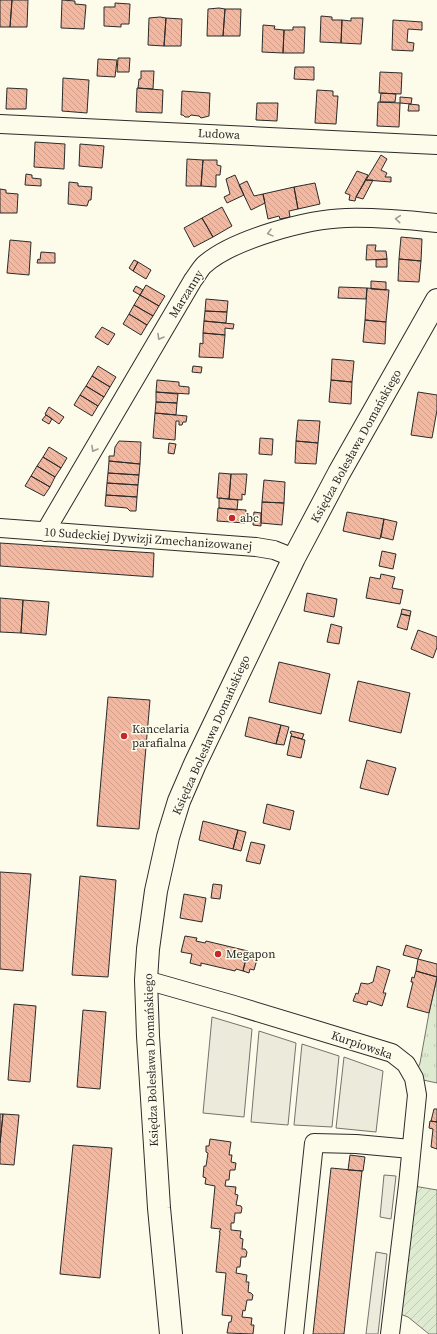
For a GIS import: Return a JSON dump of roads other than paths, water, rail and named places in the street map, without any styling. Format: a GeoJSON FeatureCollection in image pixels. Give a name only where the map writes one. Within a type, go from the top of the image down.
{"type":"FeatureCollection","features":[{"type":"Feature","properties":{"kind":"main road","name":"Księdza Bolesława Domańskiego"},"geometry":{"type":"LineString","coordinates":[[171,1334],[159,1208],[146,980],[148,949],[156,891],[168,836],[175,812],[198,757],[294,558],[339,473],[437,300]]}},
{"type":"Feature","properties":{"kind":"street","name":"Ludowa"},"geometry":{"type":"LineString","coordinates":[[0,124],[437,145]]}},
{"type":"Feature","properties":{"kind":"street","name":"Marzanny"},"geometry":{"type":"LineString","coordinates":[[45,532],[193,280],[203,266],[208,262],[233,247],[256,237],[325,220],[363,217],[437,223]]}},
{"type":"Feature","properties":{"kind":"street","name":"10 Sudeckiej Dywizji Zmechanizowanej"},"geometry":{"type":"LineString","coordinates":[[0,528],[256,548],[274,550],[294,558]]}},
{"type":"Feature","properties":{"kind":"street","name":"Kurpiowska"},"geometry":{"type":"LineString","coordinates":[[146,980],[234,1004],[392,1053],[406,1064],[414,1078],[417,1095],[408,1186],[390,1334]]}},
{"type":"Feature","properties":{"kind":"street"},"geometry":{"type":"LineString","coordinates":[[294,1334],[314,1143],[356,1144],[411,1149]]}},
{"type":"Feature","properties":{"kind":"place","name":"abc"},"geometry":{"type":"Point","coordinates":[232,518]}},
{"type":"Feature","properties":{"kind":"place","name":"Kancelaria parafialna"},"geometry":{"type":"Point","coordinates":[124,736]}},
{"type":"Feature","properties":{"kind":"place","name":"Megapon"},"geometry":{"type":"Point","coordinates":[218,954]}}]}
